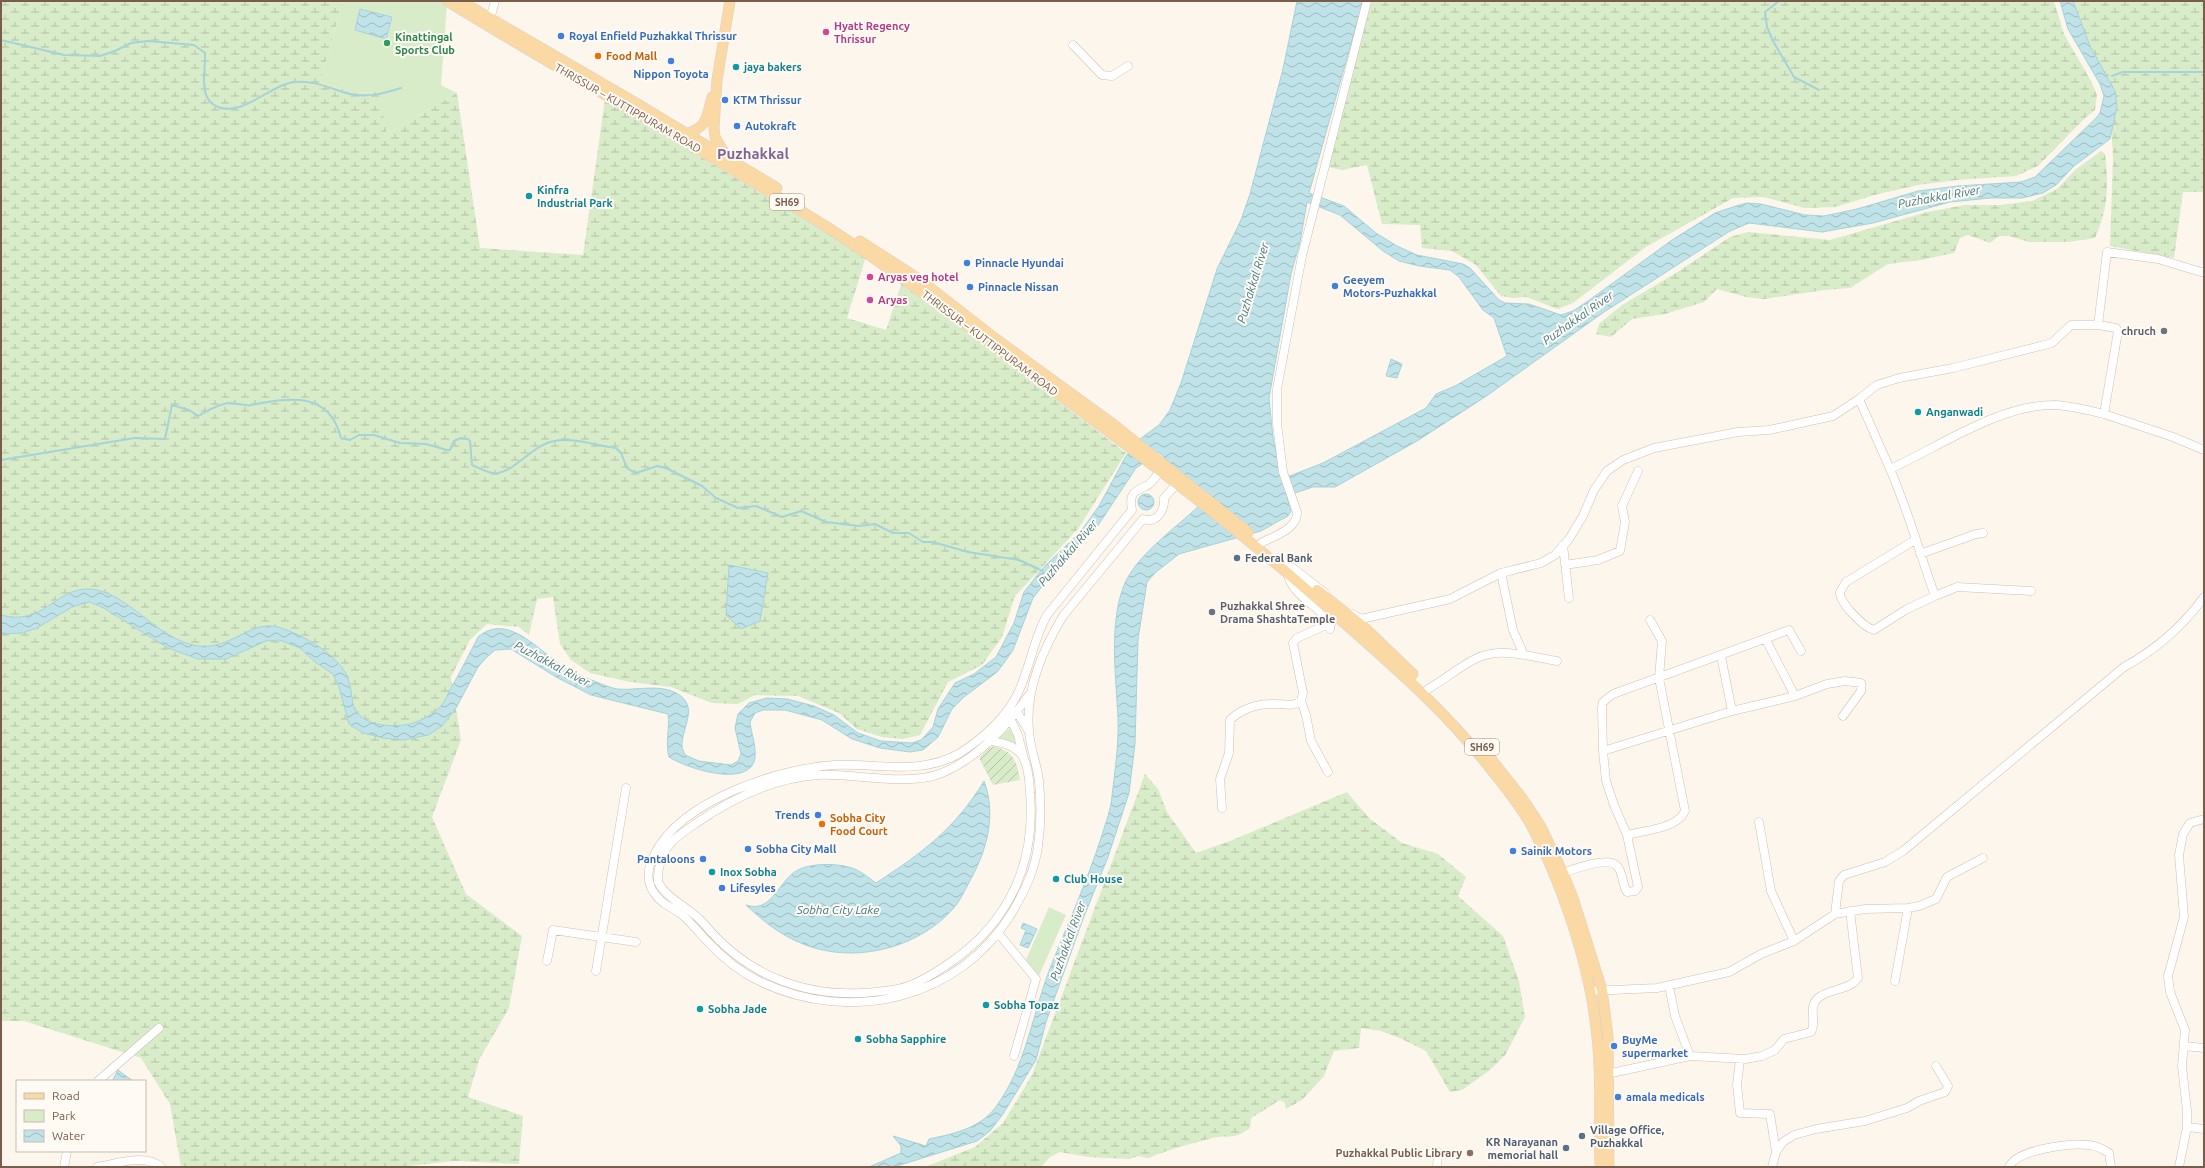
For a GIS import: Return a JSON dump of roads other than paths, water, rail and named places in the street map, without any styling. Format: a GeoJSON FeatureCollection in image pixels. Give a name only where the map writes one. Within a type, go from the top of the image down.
{"type":"FeatureCollection","features":[{"type":"Feature","properties":{"kind":"main road","name":"THRISSUR – KUTTIPPURAM ROAD"},"geometry":{"type":"LineString","coordinates":[[447,1],[889,264]]}},
{"type":"Feature","properties":{"kind":"main road","name":"THRISSUR – KUTTIPPURAM ROAD"},"geometry":{"type":"LineString","coordinates":[[460,1],[636,102],[726,158],[889,264],[1110,428],[1157,466],[1176,485],[1199,497]]}},
{"type":"Feature","properties":{"kind":"main road"},"geometry":{"type":"LineString","coordinates":[[686,134],[698,130],[706,120],[717,80],[730,1]]}},
{"type":"Feature","properties":{"kind":"main road"},"geometry":{"type":"LineString","coordinates":[[717,80],[715,137],[726,158]]}},
{"type":"Feature","properties":{"kind":"main road"},"geometry":{"type":"LineString","coordinates":[[1157,466],[1199,497],[1258,545],[1288,574],[1404,675],[1473,746],[1514,798],[1531,826],[1558,886],[1584,964],[1596,1025],[1600,1167]]}},
{"type":"Feature","properties":{"kind":"main road"},"geometry":{"type":"LineString","coordinates":[[1199,497],[1244,537],[1284,562]]}},
{"type":"Feature","properties":{"kind":"main road","name":"SH69"},"geometry":{"type":"LineString","coordinates":[[1284,562],[1310,585],[1357,622],[1428,689],[1466,728],[1522,798],[1540,825],[1563,873],[1602,990],[1608,1036],[1609,1167]]}},
{"type":"Feature","properties":{"kind":"street"},"geometry":{"type":"LineString","coordinates":[[490,19],[495,1]]}},
{"type":"Feature","properties":{"kind":"street"},"geometry":{"type":"LineString","coordinates":[[1258,545],[1293,525],[1298,519],[1284,472],[1277,424],[1277,389],[1302,256],[1319,196],[1328,151],[1367,1]]}},
{"type":"Feature","properties":{"kind":"street"},"geometry":{"type":"LineString","coordinates":[[1072,45],[1102,75],[1112,76],[1128,66]]}},
{"type":"Feature","properties":{"kind":"street"},"geometry":{"type":"LineString","coordinates":[[2098,325],[2107,252],[2158,259],[2204,273]]}},
{"type":"Feature","properties":{"kind":"street"},"geometry":{"type":"LineString","coordinates":[[1284,562],[1337,603],[1361,619],[1450,599],[1501,573],[1541,563],[1555,554],[1584,516],[1594,490],[1607,471],[1623,460],[1654,448],[1720,435],[1768,430],[1833,416],[1859,400],[1877,385],[1899,378],[1953,368],[2052,343],[2071,326],[2098,325],[2116,328],[2118,331],[2104,414]]}},
{"type":"Feature","properties":{"kind":"street"},"geometry":{"type":"LineString","coordinates":[[1859,400],[1900,492],[1915,540],[1936,596]]}},
{"type":"Feature","properties":{"kind":"street"},"geometry":{"type":"LineString","coordinates":[[1890,469],[1992,419],[2038,406],[2055,405],[2104,414],[2173,437],[2204,450]]}},
{"type":"Feature","properties":{"kind":"street"},"geometry":{"type":"LineString","coordinates":[[1029,695],[1028,730],[1039,781],[1040,829],[1038,848],[1032,874],[1023,894],[998,933],[973,959],[951,975],[926,988],[901,997],[878,1001],[834,1002],[792,993],[759,981],[739,969],[722,955],[691,924],[653,893],[648,876],[651,863],[662,840],[696,811],[729,793],[773,775],[835,765],[898,768],[938,762],[956,755],[972,745],[1008,710],[1017,696],[1037,633],[1047,615],[1132,510],[1131,502],[1133,494],[1139,488],[1148,486],[1157,466]]}},
{"type":"Feature","properties":{"kind":"street"},"geometry":{"type":"LineString","coordinates":[[1565,565],[1598,560],[1620,551],[1625,522],[1622,506],[1638,471]]}},
{"type":"Feature","properties":{"kind":"street"},"geometry":{"type":"LineString","coordinates":[[1008,710],[1009,719],[1018,735],[1029,776],[1032,814],[1031,835],[1021,875],[1008,902],[980,940],[934,974],[908,986],[878,992],[823,992],[804,989],[783,983],[753,968],[719,941],[698,915],[661,888],[658,882],[660,866],[671,842],[703,819],[742,796],[768,786],[817,775],[890,779],[926,777],[941,774],[976,753],[989,741],[1009,719],[1017,712],[1029,695],[1053,632],[1063,616],[1143,519],[1154,519],[1161,514],[1164,506],[1164,498],[1176,485]]}},
{"type":"Feature","properties":{"kind":"street"},"geometry":{"type":"LineString","coordinates":[[1920,554],[1976,534],[1983,533]]}},
{"type":"Feature","properties":{"kind":"street"},"geometry":{"type":"LineString","coordinates":[[1915,540],[1846,582],[1840,592],[1841,600],[1865,626],[1874,630],[1907,608],[1957,588],[2031,591]]}},
{"type":"Feature","properties":{"kind":"street"},"geometry":{"type":"LineString","coordinates":[[1563,545],[1569,598]]}},
{"type":"Feature","properties":{"kind":"street"},"geometry":{"type":"LineString","coordinates":[[1501,573],[1513,630],[1524,653]]}},
{"type":"Feature","properties":{"kind":"street"},"geometry":{"type":"LineString","coordinates":[[1288,574],[1289,582],[1294,589],[1324,614],[1330,626],[1297,638],[1293,643],[1303,693],[1301,701],[1306,715],[1311,742],[1328,772]]}},
{"type":"Feature","properties":{"kind":"street"},"geometry":{"type":"LineString","coordinates":[[1835,914],[1839,881],[1844,875],[1885,862],[1902,851],[2124,667],[2143,657],[2163,641],[2183,622],[2204,597]]}},
{"type":"Feature","properties":{"kind":"street"},"geometry":{"type":"LineString","coordinates":[[1627,835],[1675,823],[1682,817],[1685,811],[1659,678],[1662,640],[1650,620]]}},
{"type":"Feature","properties":{"kind":"street"},"geometry":{"type":"LineString","coordinates":[[1563,873],[1597,863],[1612,862],[1617,866],[1627,892],[1635,891],[1638,888],[1627,835],[1610,793],[1603,751],[1603,702],[1613,694],[1766,640],[1789,630],[1800,651]]}},
{"type":"Feature","properties":{"kind":"street"},"geometry":{"type":"LineString","coordinates":[[1766,640],[1795,696]]}},
{"type":"Feature","properties":{"kind":"street"},"geometry":{"type":"LineString","coordinates":[[1428,689],[1476,658],[1490,655],[1524,653],[1557,661]]}},
{"type":"Feature","properties":{"kind":"street"},"geometry":{"type":"LineString","coordinates":[[1721,656],[1732,711]]}},
{"type":"Feature","properties":{"kind":"street"},"geometry":{"type":"LineString","coordinates":[[1603,751],[1669,729],[1732,711],[1795,696],[1827,684],[1845,681],[1861,683],[1861,691],[1843,716]]}},
{"type":"Feature","properties":{"kind":"street"},"geometry":{"type":"LineString","coordinates":[[1222,808],[1220,779],[1228,753],[1230,720],[1237,714],[1253,707],[1269,703],[1290,705],[1301,701]]}},
{"type":"Feature","properties":{"kind":"street"},"geometry":{"type":"LineString","coordinates":[[1008,710],[1017,712],[1028,730]]}},
{"type":"Feature","properties":{"kind":"street"},"geometry":{"type":"LineString","coordinates":[[989,741],[1000,742],[1014,747],[1023,755]]}},
{"type":"Feature","properties":{"kind":"street"},"geometry":{"type":"LineString","coordinates":[[835,765],[836,775]]}},
{"type":"Feature","properties":{"kind":"street"},"geometry":{"type":"LineString","coordinates":[[596,970],[626,788]]}},
{"type":"Feature","properties":{"kind":"street"},"geometry":{"type":"LineString","coordinates":[[696,811],[703,819]]}},
{"type":"Feature","properties":{"kind":"street"},"geometry":{"type":"LineString","coordinates":[[2179,1167],[2187,1127],[2187,1111],[2182,1066],[2185,1025],[2168,984],[2168,976],[2184,917],[2178,855],[2183,834],[2190,823],[2204,819]]}},
{"type":"Feature","properties":{"kind":"street"},"geometry":{"type":"LineString","coordinates":[[1759,822],[1771,890],[1794,942]]}},
{"type":"Feature","properties":{"kind":"street"},"geometry":{"type":"LineString","coordinates":[[1590,991],[1639,990],[1669,986],[1729,972],[1761,954],[1794,942],[1835,914],[1880,908],[1908,908],[1936,899],[1947,877],[1983,858]]}},
{"type":"Feature","properties":{"kind":"street"},"geometry":{"type":"LineString","coordinates":[[651,863],[660,866]]}},
{"type":"Feature","properties":{"kind":"street"},"geometry":{"type":"LineString","coordinates":[[1895,981],[1908,908]]}},
{"type":"Feature","properties":{"kind":"street"},"geometry":{"type":"LineString","coordinates":[[1608,1074],[1690,1056],[1740,1058],[1762,1056],[1775,1050],[1784,1039],[1811,1032],[1813,1028],[1814,1004],[1817,1000],[1829,991],[1856,982],[1859,973],[1850,911]]}},
{"type":"Feature","properties":{"kind":"street"},"geometry":{"type":"LineString","coordinates":[[691,924],[698,915]]}},
{"type":"Feature","properties":{"kind":"street"},"geometry":{"type":"LineString","coordinates":[[547,961],[553,930],[636,942]]}},
{"type":"Feature","properties":{"kind":"street"},"geometry":{"type":"LineString","coordinates":[[998,933],[1036,979],[1014,1056]]}},
{"type":"Feature","properties":{"kind":"street"},"geometry":{"type":"LineString","coordinates":[[1669,986],[1675,1016],[1690,1056]]}},
{"type":"Feature","properties":{"kind":"street"},"geometry":{"type":"LineString","coordinates":[[99,1080],[159,1028]]}},
{"type":"Feature","properties":{"kind":"street"},"geometry":{"type":"LineString","coordinates":[[2184,1046],[2204,1048]]}},
{"type":"Feature","properties":{"kind":"street"},"geometry":{"type":"LineString","coordinates":[[1740,1058],[1738,1084],[1740,1113],[1770,1114],[1776,1152]]}},
{"type":"Feature","properties":{"kind":"street"},"geometry":{"type":"LineString","coordinates":[[1772,1167],[1776,1152],[1784,1142],[1794,1135],[1816,1129],[1865,1121],[1945,1092],[1948,1086],[1936,1066]]}},
{"type":"Feature","properties":{"kind":"street"},"geometry":{"type":"LineString","coordinates":[[2187,1127],[2204,1129]]}},
{"type":"Feature","properties":{"kind":"street"},"geometry":{"type":"LineString","coordinates":[[2009,1167],[2012,1161],[2024,1154],[2069,1145],[2089,1145],[2109,1153],[2111,1167]]}},
{"type":"Feature","properties":{"kind":"street"},"geometry":{"type":"LineString","coordinates":[[64,1167],[67,1152]]}},
{"type":"Feature","properties":{"kind":"street"},"geometry":{"type":"LineString","coordinates":[[1437,1167],[1438,1152]]}},
{"type":"Feature","properties":{"kind":"street"},"geometry":{"type":"LineString","coordinates":[[97,1167],[146,1160],[155,1161],[161,1167]]}},
{"type":"Feature","properties":{"kind":"water","name":"Puzhakkal River"},"geometry":{"type":"Polygon","coordinates":[[[1297,1],[1363,1],[1309,193],[1344,206],[1376,233],[1397,246],[1417,255],[1463,264],[1470,268],[1499,300],[1505,303],[1529,304],[1561,315],[1573,311],[1672,240],[1715,213],[1736,206],[1747,203],[1761,204],[1805,215],[1824,216],[1857,209],[1918,191],[1958,186],[2021,182],[2035,177],[2096,118],[2100,113],[2104,96],[2100,84],[2068,29],[2060,1],[2073,1],[2090,46],[2115,91],[2117,106],[2110,139],[2074,166],[2056,185],[2043,193],[2022,198],[1990,198],[1950,202],[1873,223],[1822,232],[1749,223],[1730,231],[1604,312],[1485,397],[1417,441],[1335,487],[1313,487],[1295,493],[1287,498],[1291,511],[1288,516],[1261,531],[1179,554],[1156,572],[1147,582],[1138,639],[1135,744],[1129,793],[1108,857],[1083,919],[1046,1022],[1036,1060],[1003,1114],[990,1131],[977,1141],[894,1167],[869,1167],[901,1153],[901,1146],[893,1136],[926,1146],[929,1139],[965,1130],[981,1121],[995,1108],[1005,1093],[1021,1059],[1049,971],[1090,870],[1111,806],[1118,727],[1114,652],[1116,619],[1123,588],[1137,564],[1148,552],[1206,499],[1159,452],[1136,468],[1095,530],[1068,555],[1033,598],[1013,650],[997,672],[964,697],[952,709],[938,737],[923,750],[910,752],[880,748],[852,739],[822,720],[785,710],[763,710],[755,713],[750,722],[755,747],[755,758],[754,762],[748,769],[739,773],[727,774],[701,770],[669,757],[667,746],[668,714],[591,695],[556,677],[511,649],[495,650],[486,658],[478,667],[456,708],[442,726],[428,735],[404,740],[383,738],[363,733],[349,724],[339,687],[333,674],[315,662],[300,648],[279,640],[266,641],[226,659],[198,659],[168,648],[102,607],[89,602],[72,607],[37,628],[22,633],[1,634],[1,615],[15,617],[28,616],[39,612],[68,594],[78,590],[90,589],[104,592],[117,598],[168,635],[183,642],[198,646],[220,644],[258,628],[268,626],[278,627],[315,644],[339,664],[345,672],[353,704],[361,717],[377,724],[394,726],[414,723],[435,712],[445,700],[478,637],[490,630],[502,629],[514,632],[525,638],[569,670],[612,688],[659,688],[675,692],[682,697],[688,708],[682,748],[685,755],[699,761],[731,765],[738,761],[741,754],[735,728],[738,714],[749,703],[767,698],[787,699],[814,706],[834,715],[858,733],[881,741],[912,743],[921,740],[933,727],[938,709],[955,683],[974,674],[996,657],[1014,623],[1024,592],[1042,569],[1081,531],[1099,506],[1126,456],[1140,439],[1159,425],[1170,410],[1181,383],[1217,269],[1241,220],[1250,194],[1283,69],[1297,1]],[[1307,202],[1300,242],[1291,274],[1269,398],[1273,438],[1282,479],[1323,463],[1426,408],[1436,394],[1455,386],[1507,356],[1494,318],[1483,310],[1459,277],[1450,270],[1419,266],[1399,261],[1383,251],[1340,215],[1307,202]]]}},
{"type":"Feature","properties":{"kind":"water"},"geometry":{"type":"Polygon","coordinates":[[[360,9],[392,17],[386,39],[355,30],[360,9]]]}},
{"type":"Feature","properties":{"kind":"water"},"geometry":{"type":"Polygon","coordinates":[[[1391,359],[1402,364],[1397,378],[1386,376],[1391,359]]]}},
{"type":"Feature","properties":{"kind":"water"},"geometry":{"type":"Polygon","coordinates":[[[1146,494],[1153,499],[1154,502],[1149,509],[1146,510],[1139,505],[1138,502],[1143,495],[1146,494]]]}},
{"type":"Feature","properties":{"kind":"water"},"geometry":{"type":"Polygon","coordinates":[[[729,565],[768,573],[760,621],[741,629],[726,615],[729,565]]]}},
{"type":"Feature","properties":{"kind":"water","name":"Sobha City Lake"},"geometry":{"type":"Polygon","coordinates":[[[984,781],[988,793],[990,817],[989,829],[983,853],[973,875],[957,904],[942,919],[925,932],[907,942],[865,952],[844,953],[823,950],[803,944],[779,932],[746,905],[761,905],[767,902],[792,874],[805,867],[821,865],[846,866],[862,873],[876,883],[936,839],[961,813],[984,781]]]}},
{"type":"Feature","properties":{"kind":"water"},"geometry":{"type":"Polygon","coordinates":[[[1023,923],[1037,929],[1028,948],[1020,945],[1026,930],[1021,928],[1023,923]]]}},
{"type":"Feature","properties":{"kind":"water"},"geometry":{"type":"Polygon","coordinates":[[[118,1070],[132,1080],[113,1080],[118,1070]]]}},
{"type":"Feature","properties":{"kind":"waterway"},"geometry":{"type":"LineString","coordinates":[[1779,1],[1765,12],[1767,27],[1773,41],[1794,77],[1819,90]]}},
{"type":"Feature","properties":{"kind":"waterway"},"geometry":{"type":"LineString","coordinates":[[1,40],[64,55],[100,56],[131,43],[148,41],[194,45],[205,53],[204,84],[207,98],[211,103],[218,107],[228,109],[237,108],[247,104],[276,88],[295,82],[309,82],[357,95],[389,92],[401,88]]}},
{"type":"Feature","properties":{"kind":"waterway"},"geometry":{"type":"LineString","coordinates":[[2112,76],[2123,72],[2204,72]]}},
{"type":"Feature","properties":{"kind":"waterway","name":"Puzhakkal River"},"geometry":{"type":"LineString","coordinates":[[1,460],[135,438],[165,439],[172,405],[189,410],[198,416],[217,406],[229,403],[248,405],[279,400],[306,401],[317,405],[327,412],[335,423],[341,438],[350,440],[359,435],[374,435],[400,443],[426,444],[447,450],[450,450],[454,441],[461,438],[468,439],[470,441],[472,465],[492,473],[505,471],[546,443],[562,440],[585,442],[616,448],[621,453],[627,468],[636,473],[657,466],[666,468],[702,486],[716,498],[738,508],[756,506],[782,517],[801,511],[826,522],[859,526],[875,524],[893,533],[909,533],[923,542],[933,542],[968,552],[1019,560],[1043,571]]}},
{"type":"Feature","properties":{"kind":"place","name":"Hyatt Regency Thrissur"},"geometry":{"type":"Point","coordinates":[826,32]}},
{"type":"Feature","properties":{"kind":"place","name":"Royal Enfield Puzhakkal Thrissur"},"geometry":{"type":"Point","coordinates":[561,36]}},
{"type":"Feature","properties":{"kind":"place","name":"Kinattingal Sports Club"},"geometry":{"type":"Point","coordinates":[387,43]}},
{"type":"Feature","properties":{"kind":"place","name":"Food Mall"},"geometry":{"type":"Point","coordinates":[598,56]}},
{"type":"Feature","properties":{"kind":"place","name":"Nippon Toyota"},"geometry":{"type":"Point","coordinates":[671,61]}},
{"type":"Feature","properties":{"kind":"place","name":"jaya bakers"},"geometry":{"type":"Point","coordinates":[736,67]}},
{"type":"Feature","properties":{"kind":"place","name":"KTM Thrissur"},"geometry":{"type":"Point","coordinates":[725,100]}},
{"type":"Feature","properties":{"kind":"place","name":"Autokraft"},"geometry":{"type":"Point","coordinates":[737,126]}},
{"type":"Feature","properties":{"kind":"place","name":"Kinfra Industrial Park"},"geometry":{"type":"Point","coordinates":[529,196]}},
{"type":"Feature","properties":{"kind":"place","name":"Pinnacle Hyundai"},"geometry":{"type":"Point","coordinates":[967,263]}},
{"type":"Feature","properties":{"kind":"place","name":"Aryas veg hotel"},"geometry":{"type":"Point","coordinates":[870,277]}},
{"type":"Feature","properties":{"kind":"place","name":"Geeyem Motors-Puzhakkal"},"geometry":{"type":"Point","coordinates":[1335,286]}},
{"type":"Feature","properties":{"kind":"place","name":"Pinnacle Nissan"},"geometry":{"type":"Point","coordinates":[970,287]}},
{"type":"Feature","properties":{"kind":"place","name":"Aryas"},"geometry":{"type":"Point","coordinates":[870,300]}},
{"type":"Feature","properties":{"kind":"place","name":"chruch"},"geometry":{"type":"Point","coordinates":[2164,331]}},
{"type":"Feature","properties":{"kind":"place","name":"Anganwadi"},"geometry":{"type":"Point","coordinates":[1918,412]}},
{"type":"Feature","properties":{"kind":"place","name":"Federal Bank"},"geometry":{"type":"Point","coordinates":[1237,558]}},
{"type":"Feature","properties":{"kind":"place","name":"Puzhakkal Shree Drama ShashtaTemple"},"geometry":{"type":"Point","coordinates":[1212,612]}},
{"type":"Feature","properties":{"kind":"place","name":"Trends"},"geometry":{"type":"Point","coordinates":[818,815]}},
{"type":"Feature","properties":{"kind":"place","name":"Sobha City Food Court"},"geometry":{"type":"Point","coordinates":[822,824]}},
{"type":"Feature","properties":{"kind":"place","name":"Sobha City Mall"},"geometry":{"type":"Point","coordinates":[748,849]}},
{"type":"Feature","properties":{"kind":"place","name":"Sainik Motors"},"geometry":{"type":"Point","coordinates":[1513,851]}},
{"type":"Feature","properties":{"kind":"place","name":"Pantaloons"},"geometry":{"type":"Point","coordinates":[703,859]}},
{"type":"Feature","properties":{"kind":"place","name":"Inox Sobha"},"geometry":{"type":"Point","coordinates":[712,872]}},
{"type":"Feature","properties":{"kind":"place","name":"Club House"},"geometry":{"type":"Point","coordinates":[1056,879]}},
{"type":"Feature","properties":{"kind":"place","name":"Lifesyles"},"geometry":{"type":"Point","coordinates":[722,888]}},
{"type":"Feature","properties":{"kind":"place","name":"Sobha Topaz"},"geometry":{"type":"Point","coordinates":[986,1005]}},
{"type":"Feature","properties":{"kind":"place","name":"Sobha Jade"},"geometry":{"type":"Point","coordinates":[700,1009]}},
{"type":"Feature","properties":{"kind":"place","name":"Sobha Sapphire"},"geometry":{"type":"Point","coordinates":[858,1039]}},
{"type":"Feature","properties":{"kind":"place","name":"BuyMe supermarket"},"geometry":{"type":"Point","coordinates":[1614,1046]}},
{"type":"Feature","properties":{"kind":"place","name":"amala medicals"},"geometry":{"type":"Point","coordinates":[1618,1097]}},
{"type":"Feature","properties":{"kind":"place","name":"Village Office, Puzhakkal"},"geometry":{"type":"Point","coordinates":[1582,1136]}},
{"type":"Feature","properties":{"kind":"place","name":"KR Narayanan memorial hall"},"geometry":{"type":"Point","coordinates":[1566,1148]}},
{"type":"Feature","properties":{"kind":"place","name":"Puzhakkal Public Library"},"geometry":{"type":"Point","coordinates":[1470,1153]}},
{"type":"Feature","properties":{"kind":"district","name":"Puzhakkal"},"geometry":{"type":"Point","coordinates":[753,154]}}]}
